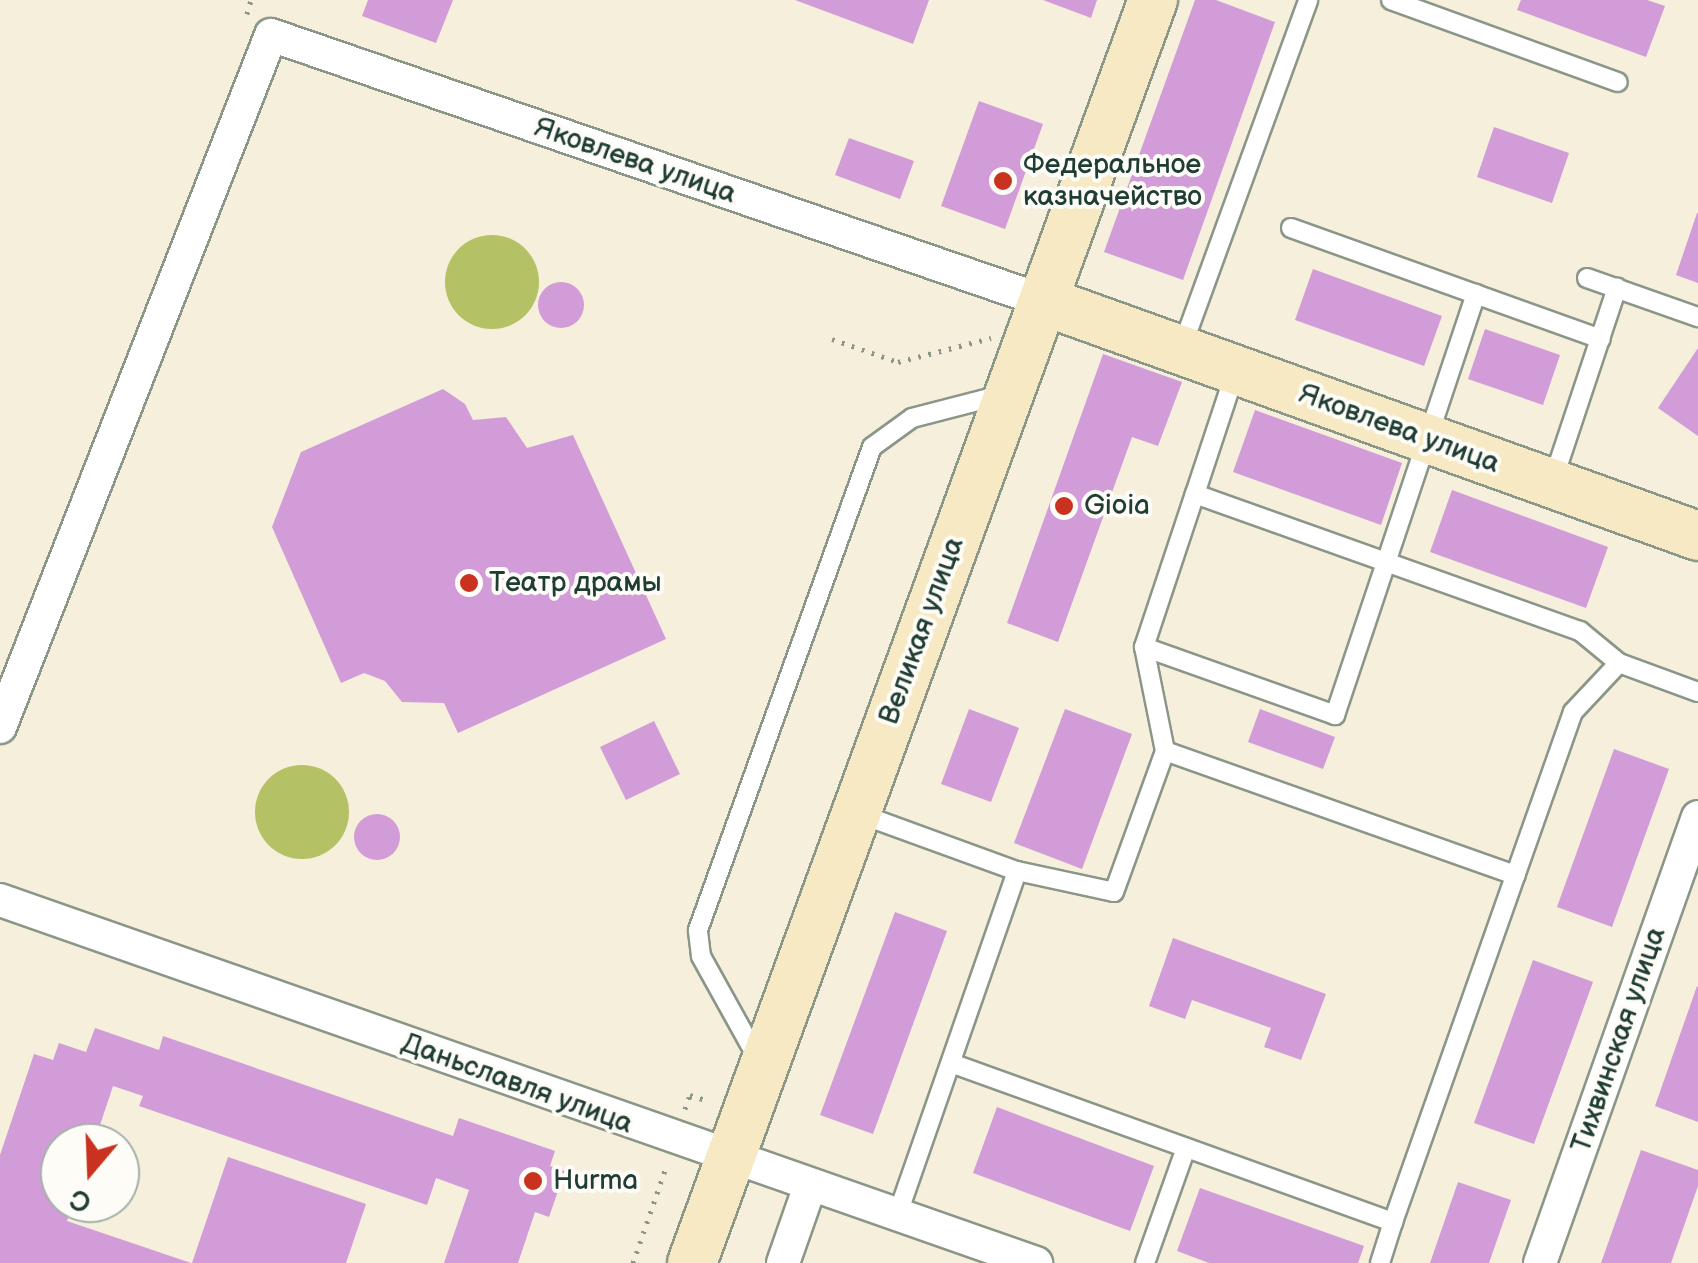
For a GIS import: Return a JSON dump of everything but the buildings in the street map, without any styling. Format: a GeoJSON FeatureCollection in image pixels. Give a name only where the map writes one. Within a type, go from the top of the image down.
{"type":"FeatureCollection","features":[{"type":"Feature","properties":{"kind":"main road","name":"Великая улица"},"geometry":{"type":"LineString","coordinates":[[705,1259],[728,1158],[760,1064],[1153,0]]}},
{"type":"Feature","properties":{"kind":"main road","name":"Яковлева улица"},"geometry":{"type":"LineString","coordinates":[[1044,300],[1698,536]]}},
{"type":"Feature","properties":{"kind":"street","name":"Яковлева улица"},"geometry":{"type":"LineString","coordinates":[[0,727],[271,35],[1044,300]]}},
{"type":"Feature","properties":{"kind":"street","name":"Тихвинская улица"},"geometry":{"type":"LineString","coordinates":[[1540,1263],[1691,861],[1698,817]]}},
{"type":"Feature","properties":{"kind":"street","name":"Даньславля улица"},"geometry":{"type":"LineString","coordinates":[[0,900],[1036,1263]]}},
{"type":"Feature","properties":{"kind":"street"},"geometry":{"type":"LineString","coordinates":[[783,1263],[810,1186]]}},
{"type":"Feature","properties":{"kind":"lane"},"geometry":{"type":"LineString","coordinates":[[1182,350],[1308,0]]}},
{"type":"Feature","properties":{"kind":"lane"},"geometry":{"type":"LineString","coordinates":[[1391,0],[1618,82]]}},
{"type":"Feature","properties":{"kind":"lane"},"geometry":{"type":"LineString","coordinates":[[1291,228],[1601,338]]}},
{"type":"Feature","properties":{"kind":"lane"},"geometry":{"type":"LineString","coordinates":[[1586,278],[1698,317]]}},
{"type":"Feature","properties":{"kind":"lane"},"geometry":{"type":"LineString","coordinates":[[1552,484],[1617,288]]}},
{"type":"Feature","properties":{"kind":"lane"},"geometry":{"type":"LineString","coordinates":[[1144,647],[1335,715],[1476,294]]}},
{"type":"Feature","properties":{"kind":"lane"},"geometry":{"type":"LineString","coordinates":[[855,812],[1017,872],[1114,892],[1165,751],[1144,647],[1236,370]]}},
{"type":"Feature","properties":{"kind":"lane"},"geometry":{"type":"LineString","coordinates":[[760,1064],[702,956],[698,930],[872,447],[912,418],[1010,392]]}},
{"type":"Feature","properties":{"kind":"lane"},"geometry":{"type":"LineString","coordinates":[[1196,494],[1580,632],[1619,663],[1698,692]]}},
{"type":"Feature","properties":{"kind":"lane"},"geometry":{"type":"LineString","coordinates":[[1380,1263],[1573,712],[1619,663]]}},
{"type":"Feature","properties":{"kind":"lane"},"geometry":{"type":"LineString","coordinates":[[1165,751],[1516,875]]}},
{"type":"Feature","properties":{"kind":"lane"},"geometry":{"type":"LineString","coordinates":[[897,1216],[1017,872]]}},
{"type":"Feature","properties":{"kind":"lane"},"geometry":{"type":"LineString","coordinates":[[952,1064],[1393,1222]]}},
{"type":"Feature","properties":{"kind":"lane"},"geometry":{"type":"LineString","coordinates":[[1145,1263],[1186,1148]]}},
{"type":"Feature","properties":{"kind":"path"},"geometry":{"type":"LineString","coordinates":[[832,340],[898,362],[986,336],[1026,348]]}},
{"type":"Feature","properties":{"kind":"path"},"geometry":{"type":"LineString","coordinates":[[633,1263],[676,1140]]}},
{"type":"Feature","properties":{"kind":"green space"},"geometry":{"type":"Polygon","coordinates":[[[492,235],[510,239],[525,249],[535,264],[539,282],[535,300],[525,315],[510,325],[492,329],[474,325],[459,315],[449,300],[445,282],[449,264],[459,249],[474,239],[492,235]]]}},
{"type":"Feature","properties":{"kind":"green space"},"geometry":{"type":"Polygon","coordinates":[[[302,765],[320,769],[335,779],[345,794],[349,812],[345,830],[335,845],[320,855],[302,859],[284,855],[269,845],[259,830],[255,812],[259,794],[269,779],[284,769],[302,765]]]}},
{"type":"Feature","properties":{"kind":"place","name":"Федеральное казначейство"},"geometry":{"type":"Point","coordinates":[1003,181]}},
{"type":"Feature","properties":{"kind":"place","name":"Gioia"},"geometry":{"type":"Point","coordinates":[1064,506]}},
{"type":"Feature","properties":{"kind":"place","name":"Театр драмы"},"geometry":{"type":"Point","coordinates":[469,583]}},
{"type":"Feature","properties":{"kind":"place","name":"Hurma"},"geometry":{"type":"Point","coordinates":[533,1181]}}]}
